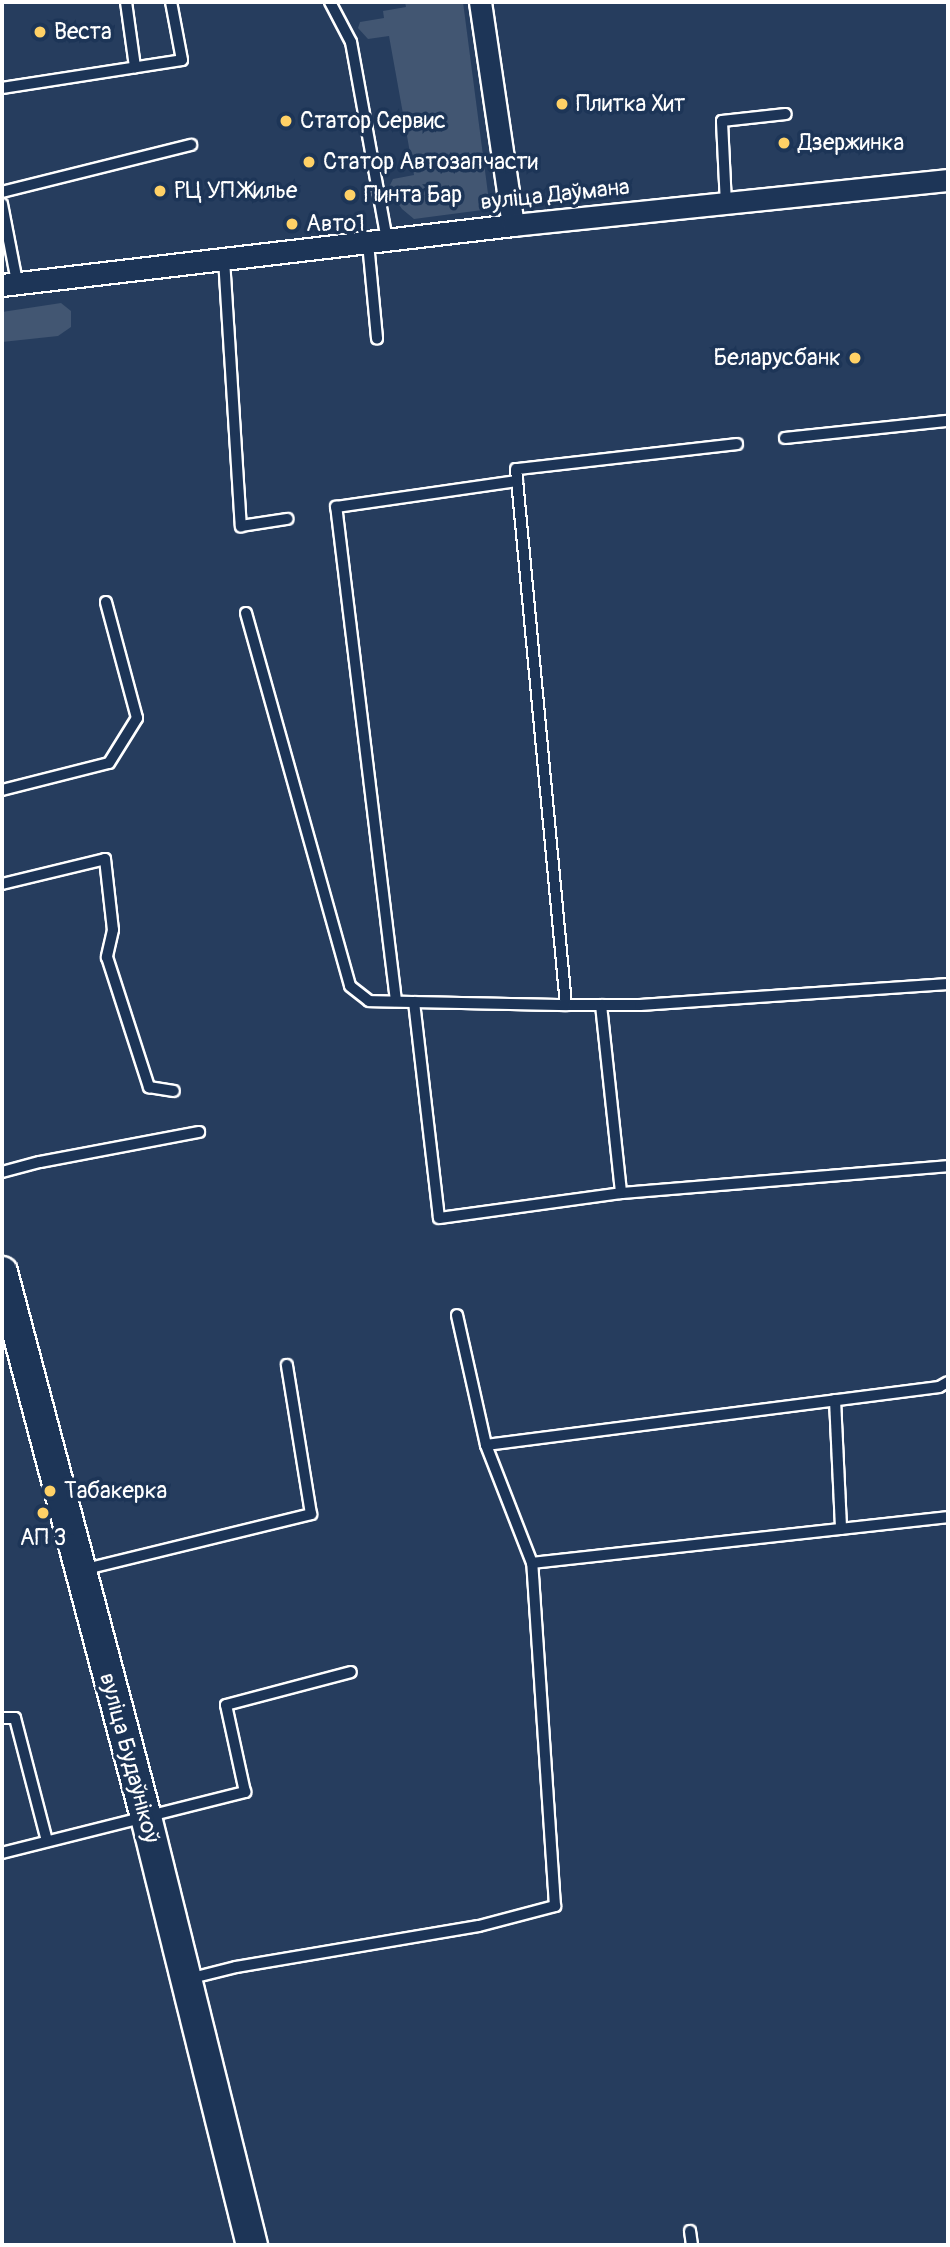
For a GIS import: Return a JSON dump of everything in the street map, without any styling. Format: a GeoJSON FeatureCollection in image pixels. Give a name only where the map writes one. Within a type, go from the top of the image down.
{"type":"FeatureCollection","features":[{"type":"Feature","properties":{"kind":"main road","name":"вуліца Будаўнікоў"},"geometry":{"type":"LineString","coordinates":[[2,1272],[146,1816],[251,2245]]}},
{"type":"Feature","properties":{"kind":"street"},"geometry":{"type":"LineString","coordinates":[[480,2],[513,225]]}},
{"type":"Feature","properties":{"kind":"street","name":"вуліца Даўмана"},"geometry":{"type":"LineString","coordinates":[[9,283],[513,225],[948,180]]}},
{"type":"Feature","properties":{"kind":"lane"},"geometry":{"type":"LineString","coordinates":[[126,2],[135,67]]}},
{"type":"Feature","properties":{"kind":"lane"},"geometry":{"type":"LineString","coordinates":[[2,88],[182,60],[172,2]]}},
{"type":"Feature","properties":{"kind":"lane"},"geometry":{"type":"LineString","coordinates":[[330,2],[351,42],[378,242],[377,339]]}},
{"type":"Feature","properties":{"kind":"lane"},"geometry":{"type":"LineString","coordinates":[[726,204],[722,121],[786,114]]}},
{"type":"Feature","properties":{"kind":"lane"},"geometry":{"type":"LineString","coordinates":[[2,192],[191,145]]}},
{"type":"Feature","properties":{"kind":"lane"},"geometry":{"type":"LineString","coordinates":[[2,204],[9,283]]}},
{"type":"Feature","properties":{"kind":"lane"},"geometry":{"type":"LineString","coordinates":[[224,259],[241,526],[287,519]]}},
{"type":"Feature","properties":{"kind":"lane"},"geometry":{"type":"LineString","coordinates":[[785,438],[948,421]]}},
{"type":"Feature","properties":{"kind":"lane"},"geometry":{"type":"LineString","coordinates":[[566,1005],[516,469],[737,444]]}},
{"type":"Feature","properties":{"kind":"lane"},"geometry":{"type":"LineString","coordinates":[[396,1002],[336,506],[517,481]]}},
{"type":"Feature","properties":{"kind":"lane"},"geometry":{"type":"LineString","coordinates":[[2,790],[109,763],[137,718],[107,602]]}},
{"type":"Feature","properties":{"kind":"lane"},"geometry":{"type":"LineString","coordinates":[[246,613],[350,986],[369,1001],[640,1005],[948,984]]}},
{"type":"Feature","properties":{"kind":"lane"},"geometry":{"type":"LineString","coordinates":[[2,884],[105,859],[113,930],[107,957],[149,1087],[174,1091]]}},
{"type":"Feature","properties":{"kind":"lane"},"geometry":{"type":"LineString","coordinates":[[414,1002],[439,1218],[621,1193],[948,1166]]}},
{"type":"Feature","properties":{"kind":"lane"},"geometry":{"type":"LineString","coordinates":[[601,1005],[621,1193]]}},
{"type":"Feature","properties":{"kind":"lane"},"geometry":{"type":"LineString","coordinates":[[2,1172],[199,1132]]}},
{"type":"Feature","properties":{"kind":"lane"},"geometry":{"type":"LineString","coordinates":[[185,1980],[236,1967],[479,1926],[555,1906],[532,1563],[486,1445],[457,1315]]}},
{"type":"Feature","properties":{"kind":"lane"},"geometry":{"type":"LineString","coordinates":[[79,1571],[311,1514],[287,1366]]}},
{"type":"Feature","properties":{"kind":"lane"},"geometry":{"type":"LineString","coordinates":[[486,1445],[939,1387],[948,1382]]}},
{"type":"Feature","properties":{"kind":"lane"},"geometry":{"type":"LineString","coordinates":[[835,1400],[841,1529]]}},
{"type":"Feature","properties":{"kind":"lane"},"geometry":{"type":"LineString","coordinates":[[532,1563],[948,1517]]}},
{"type":"Feature","properties":{"kind":"lane"},"geometry":{"type":"LineString","coordinates":[[2,1853],[245,1792],[226,1705],[351,1672]]}},
{"type":"Feature","properties":{"kind":"lane"},"geometry":{"type":"LineString","coordinates":[[2,1718],[15,1718],[47,1841]]}},
{"type":"Feature","properties":{"kind":"lane"},"geometry":{"type":"LineString","coordinates":[[690,2231],[691,2245]]}},
{"type":"Feature","properties":{"kind":"shaded area"},"geometry":{"type":"Polygon","coordinates":[[[405,2],[463,2],[490,209],[414,219],[402,209],[388,189],[393,179],[414,175],[389,36],[368,39],[358,28],[360,22],[384,18],[383,11],[406,7],[405,2]]]}},
{"type":"Feature","properties":{"kind":"shaded area"},"geometry":{"type":"Polygon","coordinates":[[[61,303],[71,311],[71,327],[58,336],[2,342],[2,312],[61,303]]]}},
{"type":"Feature","properties":{"kind":"place","name":"Веста"},"geometry":{"type":"Point","coordinates":[40,32]}},
{"type":"Feature","properties":{"kind":"place","name":"Плитка Хит"},"geometry":{"type":"Point","coordinates":[562,104]}},
{"type":"Feature","properties":{"kind":"place","name":"Статор Сервис"},"geometry":{"type":"Point","coordinates":[286,121]}},
{"type":"Feature","properties":{"kind":"place","name":"Дзержинка"},"geometry":{"type":"Point","coordinates":[784,143]}},
{"type":"Feature","properties":{"kind":"place","name":"Статор Автозапчасти"},"geometry":{"type":"Point","coordinates":[309,162]}},
{"type":"Feature","properties":{"kind":"place","name":"РЦ УП Жилье"},"geometry":{"type":"Point","coordinates":[160,191]}},
{"type":"Feature","properties":{"kind":"place","name":"Пинта Бар"},"geometry":{"type":"Point","coordinates":[350,195]}},
{"type":"Feature","properties":{"kind":"place","name":"Авто1"},"geometry":{"type":"Point","coordinates":[292,224]}},
{"type":"Feature","properties":{"kind":"place","name":"Беларусбанк"},"geometry":{"type":"Point","coordinates":[855,358]}},
{"type":"Feature","properties":{"kind":"place","name":"Табакерка"},"geometry":{"type":"Point","coordinates":[50,1491]}},
{"type":"Feature","properties":{"kind":"place","name":"АП 3"},"geometry":{"type":"Point","coordinates":[43,1513]}}]}
